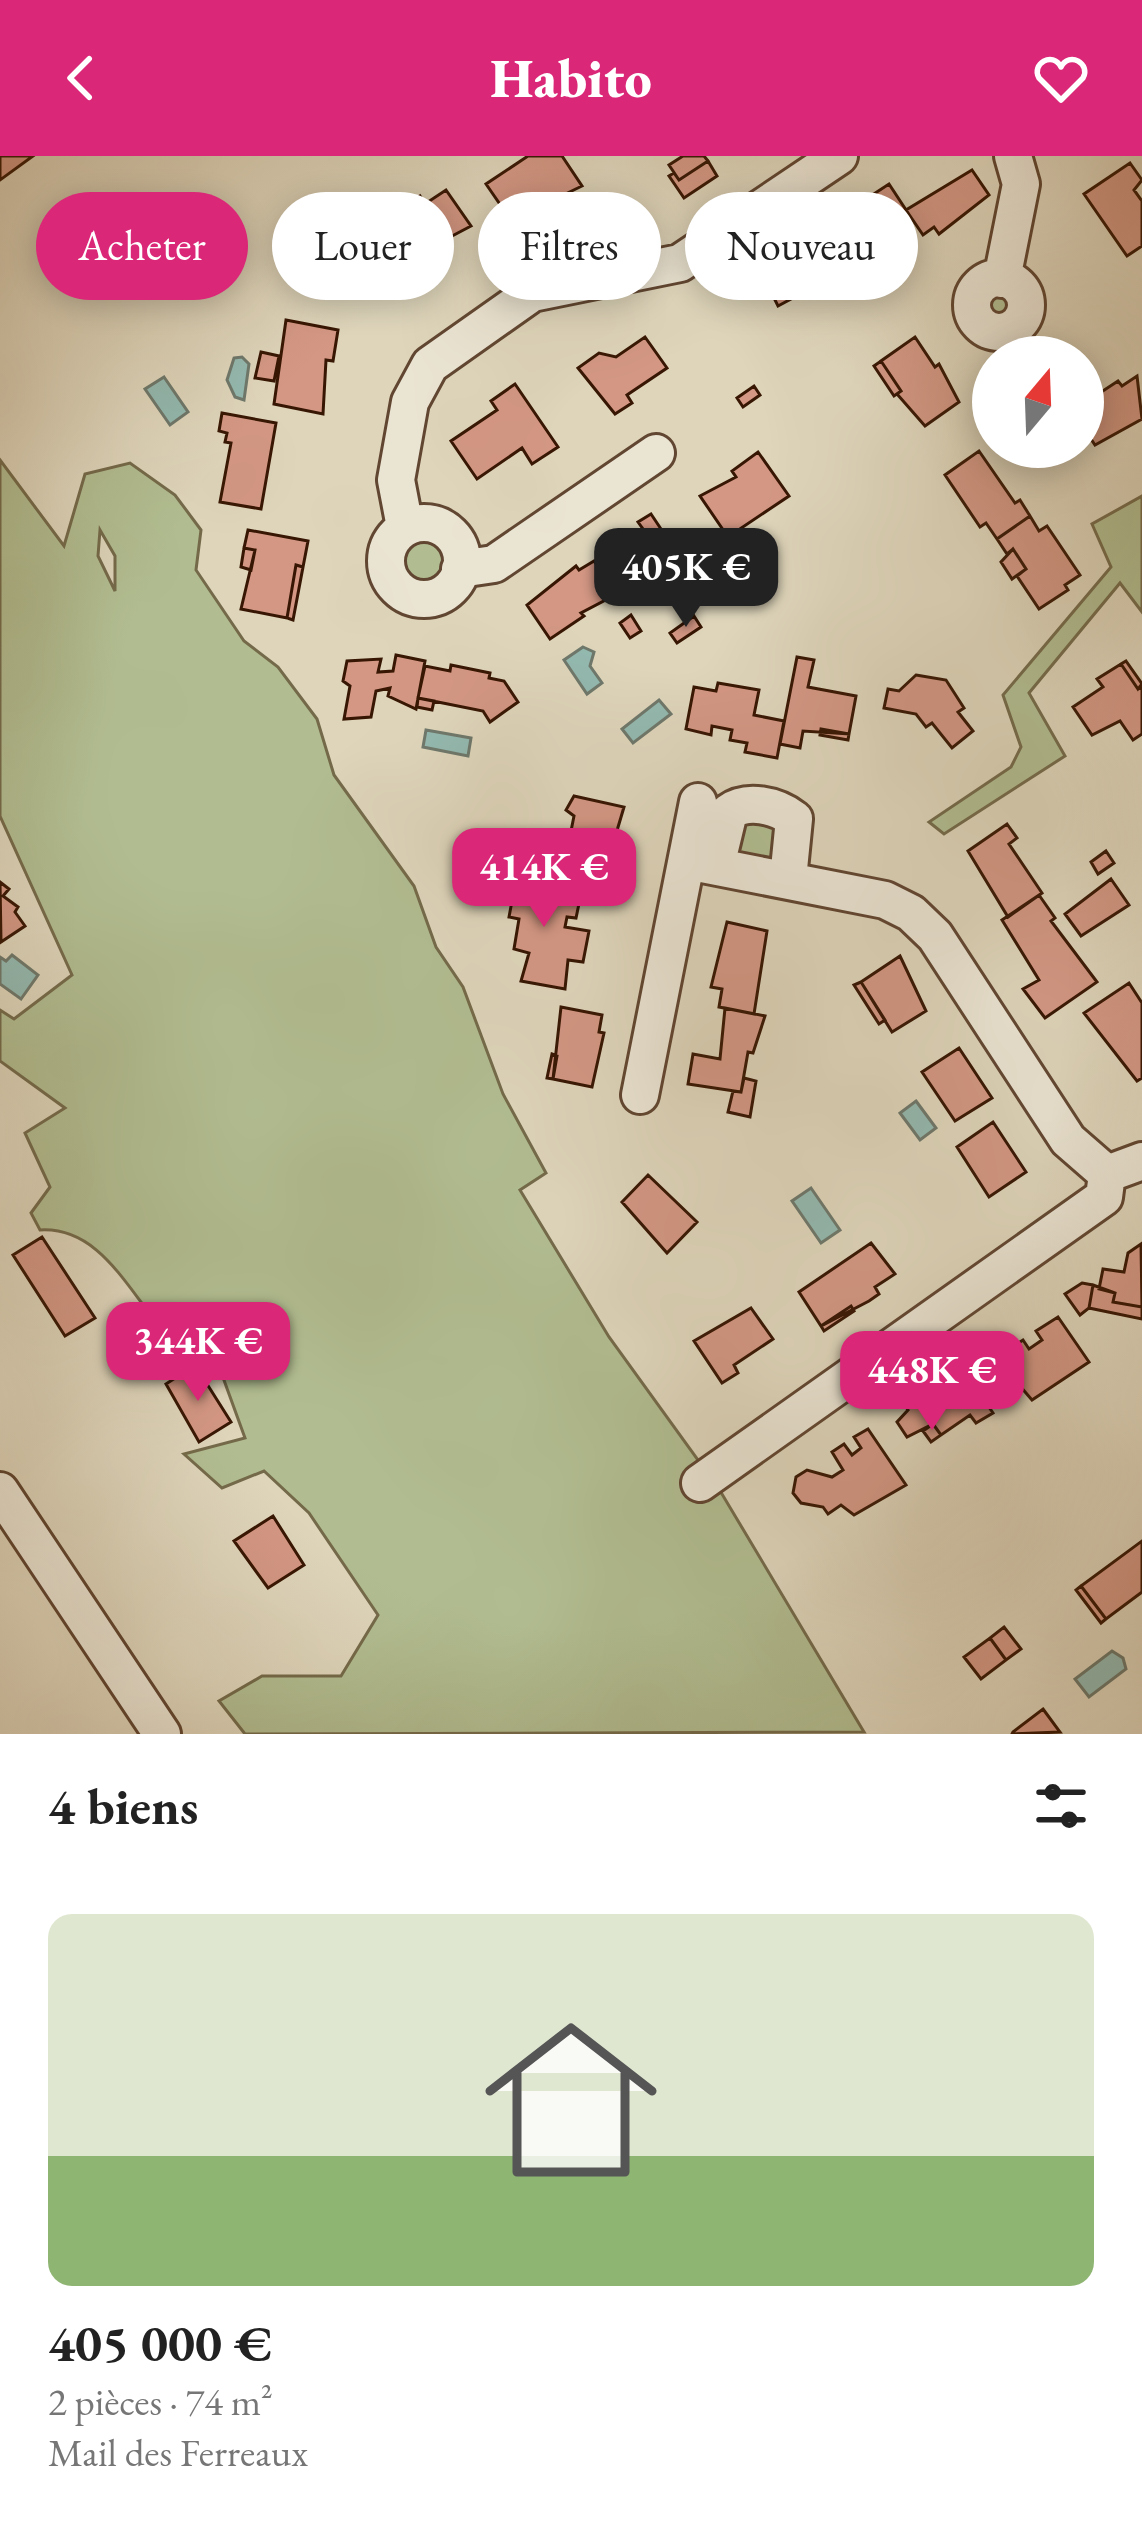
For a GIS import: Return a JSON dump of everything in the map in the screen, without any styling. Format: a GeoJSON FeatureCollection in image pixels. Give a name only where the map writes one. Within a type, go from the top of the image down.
{"type":"FeatureCollection","features":[{"type":"Feature","properties":{"kind":"street"},"geometry":{"type":"LineString","coordinates":[[406,527],[396,480],[410,402],[430,364],[532,292],[680,263],[839,156]]}},
{"type":"Feature","properties":{"kind":"street"},"geometry":{"type":"LineString","coordinates":[[1002,279],[1021,184],[1013,156]]}},
{"type":"Feature","properties":{"kind":"street"},"geometry":{"type":"LineString","coordinates":[[460,569],[494,564],[656,453]]}},
{"type":"Feature","properties":{"kind":"street"},"geometry":{"type":"LineString","coordinates":[[421,523],[443,528],[458,546],[460,569],[448,589],[435,596],[411,596],[398,588],[386,560],[390,544],[406,527],[421,523]]}},
{"type":"Feature","properties":{"kind":"street"},"geometry":{"type":"LineString","coordinates":[[698,802],[702,863]]}},
{"type":"Feature","properties":{"kind":"street"},"geometry":{"type":"LineString","coordinates":[[640,1095],[702,863],[729,812],[749,804],[782,810],[794,819],[788,879]]}},
{"type":"Feature","properties":{"kind":"street"},"geometry":{"type":"LineString","coordinates":[[700,1483],[1104,1197],[1125,1168],[1069,1140],[935,936],[911,913],[885,900],[702,863]]}},
{"type":"Feature","properties":{"kind":"street"},"geometry":{"type":"LineString","coordinates":[[0,1491],[162,1734]]}},
{"type":"Feature","properties":{"kind":"green space"},"geometry":{"type":"Polygon","coordinates":[[[999,287],[1012,292],[1017,305],[1012,318],[999,323],[986,318],[981,305],[986,292],[999,287]]]}},
{"type":"Feature","properties":{"kind":"green space"},"geometry":{"type":"Polygon","coordinates":[[[0,460],[64,546],[85,474],[130,463],[175,495],[201,530],[196,570],[244,641],[278,667],[317,719],[334,775],[414,886],[436,947],[463,987],[503,1094],[546,1173],[520,1190],[609,1337],[719,1489],[864,1732],[245,1734],[219,1701],[262,1676],[341,1676],[378,1615],[309,1513],[264,1471],[222,1488],[184,1454],[245,1438],[217,1361],[181,1347],[103,1256],[64,1232],[40,1230],[31,1213],[50,1187],[25,1133],[65,1108],[0,1061],[0,1010],[14,1019],[72,975],[0,816],[0,460]],[[100,530],[98,556],[115,591],[115,556],[100,530]]]}},
{"type":"Feature","properties":{"kind":"green space"},"geometry":{"type":"Polygon","coordinates":[[[1142,496],[1142,612],[1120,583],[1029,693],[1065,756],[944,834],[929,822],[1011,767],[1021,747],[1003,695],[1111,567],[1092,524],[1142,496]]]}},
{"type":"Feature","properties":{"kind":"green space"},"geometry":{"type":"Polygon","coordinates":[[[424,535],[442,543],[450,561],[442,579],[424,587],[406,579],[398,561],[406,543],[424,535]]]}},
{"type":"Feature","properties":{"kind":"green space"},"geometry":{"type":"Polygon","coordinates":[[[778,819],[772,862],[737,854],[737,822],[778,819]]]}},
{"type":"Feature","properties":{"kind":"water"},"geometry":{"type":"Polygon","coordinates":[[[242,357],[249,364],[244,400],[235,397],[227,380],[234,358],[242,357]]]}},
{"type":"Feature","properties":{"kind":"water"},"geometry":{"type":"Polygon","coordinates":[[[164,377],[188,412],[170,425],[145,389],[164,377]]]}},
{"type":"Feature","properties":{"kind":"water"},"geometry":{"type":"Polygon","coordinates":[[[583,647],[594,652],[590,666],[602,683],[587,694],[564,660],[583,647]]]}},
{"type":"Feature","properties":{"kind":"water"},"geometry":{"type":"Polygon","coordinates":[[[659,700],[671,714],[633,743],[622,729],[659,700]]]}},
{"type":"Feature","properties":{"kind":"water"},"geometry":{"type":"Polygon","coordinates":[[[426,730],[471,738],[468,756],[423,747],[426,730]]]}},
{"type":"Feature","properties":{"kind":"water"},"geometry":{"type":"Polygon","coordinates":[[[484,837],[529,845],[525,865],[480,857],[484,837]]]}},
{"type":"Feature","properties":{"kind":"water"},"geometry":{"type":"Polygon","coordinates":[[[12,955],[38,975],[21,999],[0,984],[0,957],[6,961],[12,955]]]}},
{"type":"Feature","properties":{"kind":"water"},"geometry":{"type":"Polygon","coordinates":[[[916,1101],[936,1128],[920,1140],[900,1113],[916,1101]]]}},
{"type":"Feature","properties":{"kind":"water"},"geometry":{"type":"Polygon","coordinates":[[[811,1188],[840,1230],[821,1243],[792,1201],[811,1188]]]}},
{"type":"Feature","properties":{"kind":"water"},"geometry":{"type":"Polygon","coordinates":[[[1112,1651],[1123,1658],[1126,1669],[1089,1697],[1075,1679],[1112,1651]]]}},
{"type":"Feature","properties":{"kind":"building"},"geometry":{"type":"Polygon","coordinates":[[[0,156],[33,156],[0,180],[0,156]]]}},
{"type":"Feature","properties":{"kind":"building"},"geometry":{"type":"Polygon","coordinates":[[[528,156],[562,156],[582,186],[570,192],[492,192],[486,184],[528,156]]]}},
{"type":"Feature","properties":{"kind":"building"},"geometry":{"type":"Polygon","coordinates":[[[683,156],[704,156],[708,161],[679,180],[669,165],[683,156]]]}},
{"type":"Feature","properties":{"kind":"building"},"geometry":{"type":"Polygon","coordinates":[[[708,161],[717,176],[685,192],[684,198],[669,176],[674,173],[679,180],[708,161]]]}},
{"type":"Feature","properties":{"kind":"building"},"geometry":{"type":"Polygon","coordinates":[[[1130,163],[1142,180],[1134,190],[1142,201],[1142,246],[1127,256],[1084,194],[1130,163]]]}},
{"type":"Feature","properties":{"kind":"building"},"geometry":{"type":"Polygon","coordinates":[[[972,170],[989,195],[939,234],[934,227],[923,235],[918,228],[918,203],[972,170]]]}},
{"type":"Feature","properties":{"kind":"building"},"geometry":{"type":"Polygon","coordinates":[[[454,202],[471,226],[454,235],[454,202]]]}},
{"type":"Feature","properties":{"kind":"building"},"geometry":{"type":"Polygon","coordinates":[[[286,320],[338,330],[333,361],[326,360],[323,414],[274,404],[286,320]]]}},
{"type":"Feature","properties":{"kind":"building"},"geometry":{"type":"Polygon","coordinates":[[[645,337],[667,368],[627,395],[632,403],[615,414],[578,368],[599,353],[616,357],[645,337]]]}},
{"type":"Feature","properties":{"kind":"building"},"geometry":{"type":"Polygon","coordinates":[[[915,337],[935,367],[939,364],[959,402],[925,426],[897,394],[901,391],[881,361],[915,337]]]}},
{"type":"Feature","properties":{"kind":"building"},"geometry":{"type":"Polygon","coordinates":[[[261,352],[279,356],[274,381],[255,378],[261,352]]]}},
{"type":"Feature","properties":{"kind":"building"},"geometry":{"type":"Polygon","coordinates":[[[881,361],[901,391],[894,396],[874,366],[881,361]]]}},
{"type":"Feature","properties":{"kind":"building"},"geometry":{"type":"Polygon","coordinates":[[[1137,376],[1142,419],[1104,440],[1104,390],[1118,381],[1122,386],[1137,376]]]}},
{"type":"Feature","properties":{"kind":"building"},"geometry":{"type":"Polygon","coordinates":[[[515,384],[558,447],[532,464],[522,448],[477,479],[451,441],[497,410],[491,401],[515,384]]]}},
{"type":"Feature","properties":{"kind":"building"},"geometry":{"type":"Polygon","coordinates":[[[754,386],[760,395],[743,407],[737,398],[754,386]]]}},
{"type":"Feature","properties":{"kind":"building"},"geometry":{"type":"Polygon","coordinates":[[[222,413],[276,423],[261,509],[220,502],[231,443],[225,442],[227,433],[219,431],[222,413]]]}},
{"type":"Feature","properties":{"kind":"building"},"geometry":{"type":"Polygon","coordinates":[[[758,452],[789,496],[728,537],[700,496],[736,477],[732,471],[758,452]]]}},
{"type":"Feature","properties":{"kind":"building"},"geometry":{"type":"Polygon","coordinates":[[[972,456],[972,468],[991,468],[1030,516],[997,539],[986,523],[980,527],[945,475],[972,456]]]}},
{"type":"Feature","properties":{"kind":"building"},"geometry":{"type":"Polygon","coordinates":[[[651,514],[679,556],[619,597],[597,565],[643,529],[638,522],[651,514]]]}},
{"type":"Feature","properties":{"kind":"building"},"geometry":{"type":"Polygon","coordinates":[[[1030,516],[1039,531],[1047,526],[1080,575],[1065,585],[1068,590],[1039,609],[1017,576],[1026,569],[1013,549],[1007,554],[997,539],[1030,516]]]}},
{"type":"Feature","properties":{"kind":"building"},"geometry":{"type":"Polygon","coordinates":[[[248,530],[308,541],[303,567],[296,565],[287,618],[241,609],[255,550],[244,548],[248,530]]]}},
{"type":"Feature","properties":{"kind":"building"},"geometry":{"type":"Polygon","coordinates":[[[244,548],[255,550],[251,570],[241,567],[244,548]]]}},
{"type":"Feature","properties":{"kind":"building"},"geometry":{"type":"Polygon","coordinates":[[[1013,549],[1026,569],[1012,579],[1001,562],[1013,549]]]}},
{"type":"Feature","properties":{"kind":"building"},"geometry":{"type":"Polygon","coordinates":[[[594,561],[617,594],[581,613],[584,616],[550,639],[527,605],[576,566],[579,570],[594,561]]]}},
{"type":"Feature","properties":{"kind":"building"},"geometry":{"type":"Polygon","coordinates":[[[296,565],[303,567],[293,620],[287,618],[296,565]]]}},
{"type":"Feature","properties":{"kind":"building"},"geometry":{"type":"Polygon","coordinates":[[[631,615],[641,631],[630,638],[620,623],[631,615]]]}},
{"type":"Feature","properties":{"kind":"building"},"geometry":{"type":"Polygon","coordinates":[[[694,616],[701,627],[677,643],[670,633],[694,616]]]}},
{"type":"Feature","properties":{"kind":"building"},"geometry":{"type":"Polygon","coordinates":[[[396,655],[425,661],[416,709],[388,696],[390,688],[376,691],[371,717],[344,719],[350,686],[343,681],[347,661],[381,659],[378,672],[393,671],[396,655]]]}},
{"type":"Feature","properties":{"kind":"building"},"geometry":{"type":"Polygon","coordinates":[[[797,657],[814,660],[808,687],[856,696],[849,734],[803,731],[800,748],[780,744],[797,657]]]}},
{"type":"Feature","properties":{"kind":"building"},"geometry":{"type":"Polygon","coordinates":[[[1126,661],[1142,684],[1138,689],[1121,664],[1126,661]]]}},
{"type":"Feature","properties":{"kind":"building"},"geometry":{"type":"Polygon","coordinates":[[[1121,664],[1138,689],[1142,686],[1142,734],[1133,740],[1120,721],[1092,735],[1073,707],[1103,687],[1097,679],[1121,664]]]}},
{"type":"Feature","properties":{"kind":"building"},"geometry":{"type":"Polygon","coordinates":[[[451,665],[490,673],[489,678],[504,681],[518,702],[490,722],[483,711],[418,698],[425,666],[450,671],[451,665]]]}},
{"type":"Feature","properties":{"kind":"building"},"geometry":{"type":"Polygon","coordinates":[[[916,675],[946,680],[964,708],[958,712],[973,731],[952,748],[932,723],[926,727],[916,714],[884,708],[888,689],[899,691],[916,675]]]}},
{"type":"Feature","properties":{"kind":"building"},"geometry":{"type":"Polygon","coordinates":[[[718,683],[759,690],[754,715],[784,721],[777,758],[745,752],[747,743],[730,740],[732,730],[712,726],[711,735],[686,729],[694,687],[716,691],[718,683]]]}},
{"type":"Feature","properties":{"kind":"building"},"geometry":{"type":"Polygon","coordinates":[[[418,698],[434,701],[432,710],[417,707],[418,698]]]}},
{"type":"Feature","properties":{"kind":"building"},"geometry":{"type":"Polygon","coordinates":[[[821,729],[849,734],[848,740],[820,735],[821,729]]]}},
{"type":"Feature","properties":{"kind":"building"},"geometry":{"type":"Polygon","coordinates":[[[574,796],[624,807],[608,861],[588,857],[581,894],[545,887],[552,848],[567,851],[574,816],[566,810],[574,796]]]}},
{"type":"Feature","properties":{"kind":"building"},"geometry":{"type":"Polygon","coordinates":[[[1007,824],[1017,838],[1009,844],[1042,893],[1008,917],[968,851],[1007,824]]]}},
{"type":"Feature","properties":{"kind":"building"},"geometry":{"type":"Polygon","coordinates":[[[1106,851],[1114,863],[1098,874],[1091,862],[1106,851]]]}},
{"type":"Feature","properties":{"kind":"building"},"geometry":{"type":"Polygon","coordinates":[[[484,876],[495,878],[492,894],[481,892],[484,876]]]}},
{"type":"Feature","properties":{"kind":"building"},"geometry":{"type":"Polygon","coordinates":[[[495,878],[581,894],[576,918],[567,917],[565,927],[589,931],[583,962],[568,960],[565,989],[521,981],[529,953],[514,949],[519,919],[509,917],[512,901],[491,897],[495,878]]]}},
{"type":"Feature","properties":{"kind":"building"},"geometry":{"type":"Polygon","coordinates":[[[1111,879],[1129,905],[1081,936],[1065,914],[1111,879]]]}},
{"type":"Feature","properties":{"kind":"building"},"geometry":{"type":"Polygon","coordinates":[[[0,882],[9,889],[3,896],[18,907],[15,912],[25,926],[1,942],[0,882]]]}},
{"type":"Feature","properties":{"kind":"building"},"geometry":{"type":"Polygon","coordinates":[[[1039,895],[1055,918],[1051,921],[1097,982],[1045,1018],[1023,989],[1039,980],[1002,920],[1039,895]]]}},
{"type":"Feature","properties":{"kind":"building"},"geometry":{"type":"Polygon","coordinates":[[[727,922],[767,931],[754,1014],[719,1007],[722,989],[711,987],[727,922]]]}},
{"type":"Feature","properties":{"kind":"building"},"geometry":{"type":"Polygon","coordinates":[[[900,956],[926,1011],[892,1032],[861,982],[900,956]]]}},
{"type":"Feature","properties":{"kind":"building"},"geometry":{"type":"Polygon","coordinates":[[[861,982],[885,1020],[879,1024],[854,985],[861,982]]]}},
{"type":"Feature","properties":{"kind":"building"},"geometry":{"type":"Polygon","coordinates":[[[1129,983],[1142,1003],[1142,1078],[1137,1081],[1084,1013],[1129,983]]]}},
{"type":"Feature","properties":{"kind":"building"},"geometry":{"type":"Polygon","coordinates":[[[561,1007],[602,1015],[599,1032],[604,1033],[592,1087],[553,1079],[561,1007]]]}},
{"type":"Feature","properties":{"kind":"building"},"geometry":{"type":"Polygon","coordinates":[[[725,1008],[765,1016],[753,1053],[748,1052],[741,1092],[688,1084],[693,1054],[720,1059],[725,1008]]]}},
{"type":"Feature","properties":{"kind":"building"},"geometry":{"type":"Polygon","coordinates":[[[959,1048],[992,1098],[955,1121],[922,1072],[959,1048]]]}},
{"type":"Feature","properties":{"kind":"building"},"geometry":{"type":"Polygon","coordinates":[[[552,1054],[557,1056],[553,1079],[547,1078],[552,1054]]]}},
{"type":"Feature","properties":{"kind":"building"},"geometry":{"type":"Polygon","coordinates":[[[744,1078],[756,1081],[750,1117],[728,1112],[733,1091],[741,1092],[744,1078]]]}},
{"type":"Feature","properties":{"kind":"building"},"geometry":{"type":"Polygon","coordinates":[[[993,1122],[1026,1172],[989,1197],[957,1147],[993,1122]]]}},
{"type":"Feature","properties":{"kind":"building"},"geometry":{"type":"Polygon","coordinates":[[[648,1175],[697,1222],[667,1253],[622,1202],[648,1175]]]}},
{"type":"Feature","properties":{"kind":"building"},"geometry":{"type":"Polygon","coordinates":[[[42,1237],[95,1318],[65,1336],[13,1255],[42,1237]]]}},
{"type":"Feature","properties":{"kind":"building"},"geometry":{"type":"Polygon","coordinates":[[[871,1243],[895,1274],[875,1287],[879,1294],[821,1326],[799,1292],[871,1243]]]}},
{"type":"Feature","properties":{"kind":"building"},"geometry":{"type":"Polygon","coordinates":[[[1141,1244],[1142,1307],[1113,1302],[1115,1293],[1099,1289],[1103,1269],[1124,1272],[1128,1253],[1141,1244]]]}},
{"type":"Feature","properties":{"kind":"building"},"geometry":{"type":"Polygon","coordinates":[[[1082,1283],[1093,1285],[1089,1308],[1080,1315],[1065,1294],[1082,1283]]]}},
{"type":"Feature","properties":{"kind":"building"},"geometry":{"type":"Polygon","coordinates":[[[1093,1285],[1115,1293],[1113,1302],[1142,1307],[1142,1319],[1089,1308],[1093,1285]]]}},
{"type":"Feature","properties":{"kind":"building"},"geometry":{"type":"Polygon","coordinates":[[[851,1306],[854,1311],[824,1331],[821,1326],[851,1306]]]}},
{"type":"Feature","properties":{"kind":"building"},"geometry":{"type":"Polygon","coordinates":[[[751,1308],[773,1339],[734,1365],[738,1373],[722,1383],[694,1341],[751,1308]]]}},
{"type":"Feature","properties":{"kind":"building"},"geometry":{"type":"Polygon","coordinates":[[[1058,1317],[1089,1362],[1032,1400],[996,1358],[1023,1340],[1029,1349],[1042,1340],[1036,1331],[1058,1317]]]}},
{"type":"Feature","properties":{"kind":"building"},"geometry":{"type":"Polygon","coordinates":[[[952,1353],[993,1413],[976,1423],[970,1415],[941,1435],[933,1424],[907,1437],[897,1422],[908,1410],[899,1397],[931,1376],[945,1396],[957,1388],[939,1361],[952,1353]]]}},
{"type":"Feature","properties":{"kind":"building"},"geometry":{"type":"Polygon","coordinates":[[[195,1365],[231,1422],[199,1442],[166,1384],[195,1365]]]}},
{"type":"Feature","properties":{"kind":"building"},"geometry":{"type":"Polygon","coordinates":[[[1012,1371],[1022,1385],[1013,1392],[1003,1376],[1012,1371]]]}},
{"type":"Feature","properties":{"kind":"building"},"geometry":{"type":"Polygon","coordinates":[[[933,1424],[941,1435],[931,1442],[923,1431],[933,1424]]]}},
{"type":"Feature","properties":{"kind":"building"},"geometry":{"type":"Polygon","coordinates":[[[868,1429],[906,1485],[854,1515],[841,1505],[828,1514],[823,1507],[801,1503],[793,1493],[796,1477],[807,1470],[832,1477],[843,1470],[832,1452],[844,1444],[852,1455],[861,1448],[854,1437],[868,1429]]]}},
{"type":"Feature","properties":{"kind":"building"},"geometry":{"type":"Polygon","coordinates":[[[273,1516],[304,1565],[268,1588],[234,1541],[273,1516]]]}},
{"type":"Feature","properties":{"kind":"building"},"geometry":{"type":"Polygon","coordinates":[[[1142,1541],[1142,1592],[1106,1619],[1081,1586],[1142,1541]]]}},
{"type":"Feature","properties":{"kind":"building"},"geometry":{"type":"Polygon","coordinates":[[[1081,1586],[1106,1619],[1101,1623],[1076,1590],[1081,1586]]]}},
{"type":"Feature","properties":{"kind":"building"},"geometry":{"type":"Polygon","coordinates":[[[1004,1627],[1021,1649],[1006,1660],[990,1638],[1004,1627]]]}},
{"type":"Feature","properties":{"kind":"building"},"geometry":{"type":"Polygon","coordinates":[[[990,1638],[1006,1660],[981,1679],[964,1657],[990,1638]]]}},
{"type":"Feature","properties":{"kind":"building"},"geometry":{"type":"Polygon","coordinates":[[[1043,1709],[1060,1732],[1012,1734],[1013,1732],[1043,1709]]]}}]}
